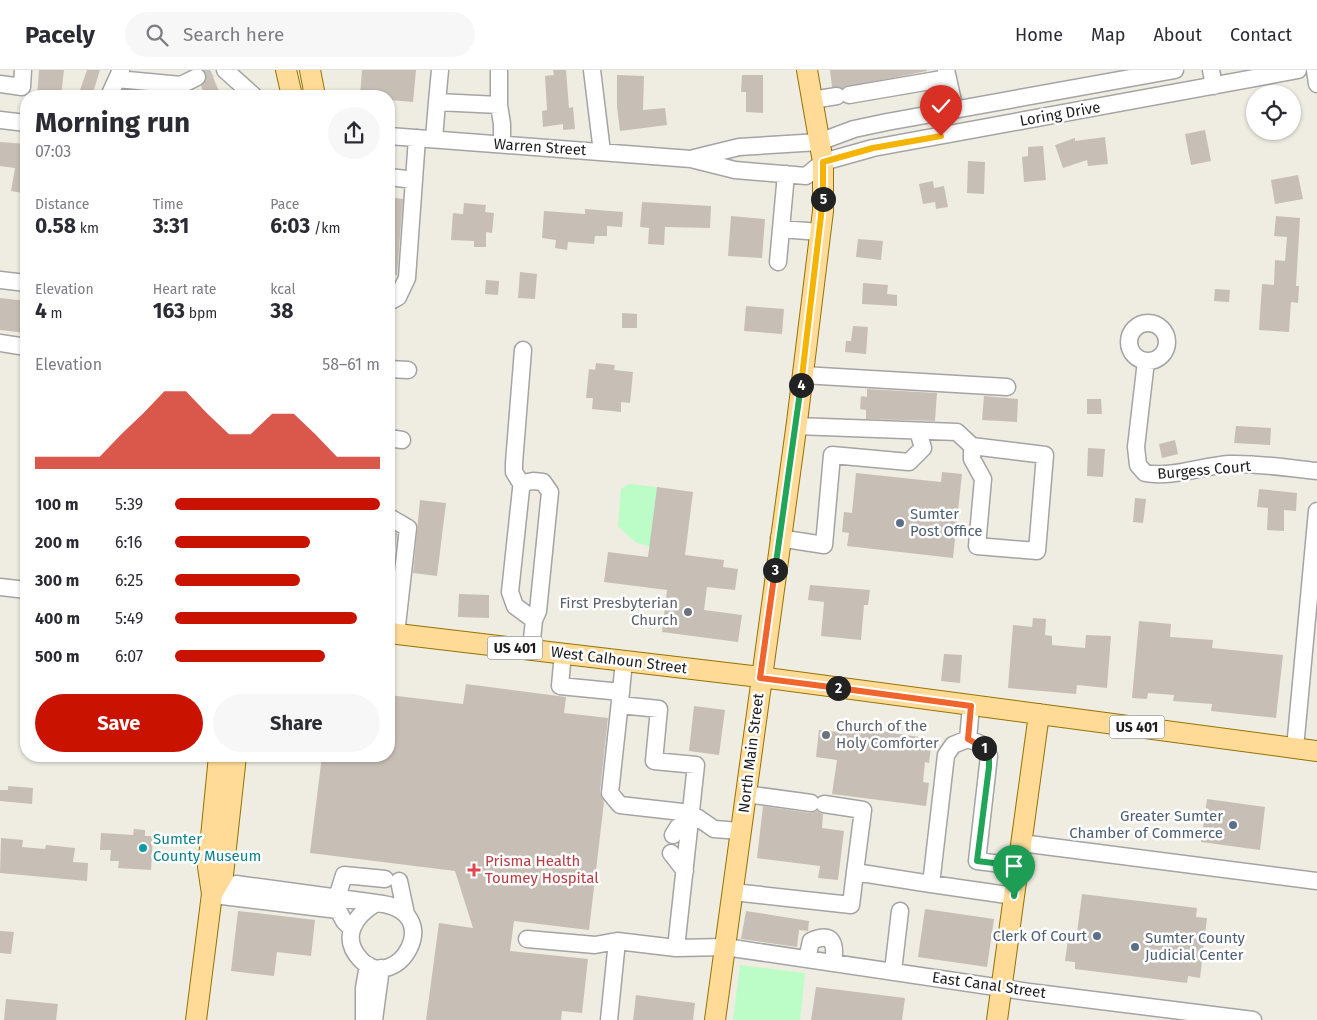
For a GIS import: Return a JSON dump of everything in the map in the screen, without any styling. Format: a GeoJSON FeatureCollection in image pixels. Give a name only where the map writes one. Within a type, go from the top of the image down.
{"type":"FeatureCollection","features":[{"type":"Feature","properties":{"kind":"main road"},"geometry":{"type":"LineString","coordinates":[[286,70],[291,90]]}},
{"type":"Feature","properties":{"kind":"main road"},"geometry":{"type":"LineString","coordinates":[[310,70],[313,90]]}},
{"type":"Feature","properties":{"kind":"main road","name":"North Main Street"},"geometry":{"type":"LineString","coordinates":[[715,1020],[760,678],[796,426],[823,211],[821,152],[808,70]]}},
{"type":"Feature","properties":{"kind":"main road","name":"West Calhoun Street"},"geometry":{"type":"LineString","coordinates":[[395,633],[760,678]]}},
{"type":"Feature","properties":{"kind":"main road","name":"US 401"},"geometry":{"type":"LineString","coordinates":[[760,678],[1317,751]]}},
{"type":"Feature","properties":{"kind":"main road"},"geometry":{"type":"LineString","coordinates":[[997,1020],[1039,714]]}},
{"type":"Feature","properties":{"kind":"main road"},"geometry":{"type":"LineString","coordinates":[[196,1020],[212,894],[208,867],[218,762]]}},
{"type":"Feature","properties":{"kind":"main road"},"geometry":{"type":"LineString","coordinates":[[212,894],[223,875],[235,762]]}},
{"type":"Feature","properties":{"kind":"street"},"geometry":{"type":"LineString","coordinates":[[0,84],[22,87],[23,70]]}},
{"type":"Feature","properties":{"kind":"street"},"geometry":{"type":"LineString","coordinates":[[225,70],[247,90]]}},
{"type":"Feature","properties":{"kind":"street"},"geometry":{"type":"LineString","coordinates":[[395,299],[398,297],[406,278],[414,180],[437,102],[440,70]]}},
{"type":"Feature","properties":{"kind":"street"},"geometry":{"type":"LineString","coordinates":[[498,70],[502,144]]}},
{"type":"Feature","properties":{"kind":"street"},"geometry":{"type":"LineString","coordinates":[[592,70],[602,152]]}},
{"type":"Feature","properties":{"kind":"street","name":"Loring Drive"},"geometry":{"type":"LineString","coordinates":[[821,152],[854,129],[1175,70]]}},
{"type":"Feature","properties":{"kind":"street","name":"Loring Drive"},"geometry":{"type":"LineString","coordinates":[[821,152],[873,148],[1213,78],[1298,70]]}},
{"type":"Feature","properties":{"kind":"street"},"geometry":{"type":"LineString","coordinates":[[1314,70],[1317,84]]}},
{"type":"Feature","properties":{"kind":"street"},"geometry":{"type":"LineString","coordinates":[[112,90],[119,74],[181,85],[206,72]]}},
{"type":"Feature","properties":{"kind":"street"},"geometry":{"type":"LineString","coordinates":[[812,100],[947,74],[955,110]]}},
{"type":"Feature","properties":{"kind":"street"},"geometry":{"type":"LineString","coordinates":[[437,102],[499,105]]}},
{"type":"Feature","properties":{"kind":"street"},"geometry":{"type":"LineString","coordinates":[[0,120],[20,122]]}},
{"type":"Feature","properties":{"kind":"street","name":"Warren Street"},"geometry":{"type":"LineString","coordinates":[[395,136],[691,159],[734,170],[806,176],[821,152],[738,147],[691,159]]}},
{"type":"Feature","properties":{"kind":"street"},"geometry":{"type":"LineString","coordinates":[[778,262],[786,174]]}},
{"type":"Feature","properties":{"kind":"street"},"geometry":{"type":"LineString","coordinates":[[395,178],[414,180]]}},
{"type":"Feature","properties":{"kind":"street"},"geometry":{"type":"LineString","coordinates":[[781,229],[820,232]]}},
{"type":"Feature","properties":{"kind":"street"},"geometry":{"type":"LineString","coordinates":[[0,280],[20,282]]}},
{"type":"Feature","properties":{"kind":"street"},"geometry":{"type":"LineString","coordinates":[[0,343],[20,346]]}},
{"type":"Feature","properties":{"kind":"street"},"geometry":{"type":"LineString","coordinates":[[522,350],[514,463],[514,472],[522,485],[510,592],[515,606],[534,620]]}},
{"type":"Feature","properties":{"kind":"street","name":"Burgess Court"},"geometry":{"type":"LineString","coordinates":[[1146,361],[1136,447],[1138,465],[1145,473],[1177,472],[1229,464],[1252,464],[1317,471]]}},
{"type":"Feature","properties":{"kind":"street"},"geometry":{"type":"LineString","coordinates":[[395,369],[408,370]]}},
{"type":"Feature","properties":{"kind":"street"},"geometry":{"type":"LineString","coordinates":[[802,376],[917,380],[1007,387]]}},
{"type":"Feature","properties":{"kind":"street"},"geometry":{"type":"LineString","coordinates":[[796,426],[818,425],[957,432],[972,446],[1045,455],[1037,551],[977,546],[983,479],[972,459],[972,446]]}},
{"type":"Feature","properties":{"kind":"street"},"geometry":{"type":"LineString","coordinates":[[780,538],[824,545],[832,455],[909,462],[923,448],[918,430]]}},
{"type":"Feature","properties":{"kind":"street"},"geometry":{"type":"LineString","coordinates":[[522,485],[527,481],[543,482],[550,492],[538,611],[534,620],[531,650]]}},
{"type":"Feature","properties":{"kind":"street"},"geometry":{"type":"LineString","coordinates":[[1295,748],[1313,609],[1317,511]]}},
{"type":"Feature","properties":{"kind":"street"},"geometry":{"type":"LineString","coordinates":[[395,520],[408,528],[395,613]]}},
{"type":"Feature","properties":{"kind":"street"},"geometry":{"type":"LineString","coordinates":[[0,587],[20,589]]}},
{"type":"Feature","properties":{"kind":"street"},"geometry":{"type":"LineString","coordinates":[[563,653],[560,686],[659,709],[654,761],[696,765],[676,948]]}},
{"type":"Feature","properties":{"kind":"street"},"geometry":{"type":"LineString","coordinates":[[624,660],[610,793],[620,805],[691,816],[714,829],[740,831]]}},
{"type":"Feature","properties":{"kind":"street"},"geometry":{"type":"LineString","coordinates":[[968,739],[971,706]]}},
{"type":"Feature","properties":{"kind":"street"},"geometry":{"type":"LineString","coordinates":[[931,884],[946,755],[953,745],[968,739],[981,744],[989,756],[977,861],[1018,866]]}},
{"type":"Feature","properties":{"kind":"street"},"geometry":{"type":"LineString","coordinates":[[733,892],[851,905],[863,810],[746,794]]}},
{"type":"Feature","properties":{"kind":"street"},"geometry":{"type":"LineString","coordinates":[[672,835],[691,816]]}},
{"type":"Feature","properties":{"kind":"street"},"geometry":{"type":"LineString","coordinates":[[1022,843],[1317,881]]}},
{"type":"Feature","properties":{"kind":"street"},"geometry":{"type":"LineString","coordinates":[[671,853],[685,871]]}},
{"type":"Feature","properties":{"kind":"street"},"geometry":{"type":"LineString","coordinates":[[855,872],[1014,896]]}},
{"type":"Feature","properties":{"kind":"street"},"geometry":{"type":"LineString","coordinates":[[352,929],[344,921],[338,904],[339,891],[344,875],[392,880],[411,923],[410,947],[403,960],[393,965],[374,966],[356,954],[352,944],[352,929],[357,918],[376,903]]}},
{"type":"Feature","properties":{"kind":"street"},"geometry":{"type":"LineString","coordinates":[[212,894],[338,904],[376,903],[390,905],[406,914]]}},
{"type":"Feature","properties":{"kind":"street"},"geometry":{"type":"LineString","coordinates":[[893,971],[900,911]]}},
{"type":"Feature","properties":{"kind":"street","name":"East Canal Street"},"geometry":{"type":"LineString","coordinates":[[527,938],[595,945],[617,941],[676,948],[725,947],[1002,988],[1253,1020]]}},
{"type":"Feature","properties":{"kind":"street"},"geometry":{"type":"LineString","coordinates":[[807,959],[811,940],[817,938],[830,939],[835,943],[836,948],[833,963]]}},
{"type":"Feature","properties":{"kind":"street"},"geometry":{"type":"LineString","coordinates":[[609,1020],[617,941]]}},
{"type":"Feature","properties":{"kind":"street"},"geometry":{"type":"LineString","coordinates":[[364,1020],[364,988],[374,966]]}},
{"type":"Feature","properties":{"kind":"street"},"geometry":{"type":"LineString","coordinates":[[374,966],[374,1020]]}},
{"type":"Feature","properties":{"kind":"green space"},"geometry":{"type":"Polygon","coordinates":[[[629,484],[657,487],[650,547],[635,542],[618,526],[621,489],[629,484]]]}},
{"type":"Feature","properties":{"kind":"green space"},"geometry":{"type":"Polygon","coordinates":[[[740,965],[805,973],[800,1020],[733,1020],[740,965]]]}},
{"type":"Feature","properties":{"kind":"building"},"geometry":{"type":"Polygon","coordinates":[[[39,70],[64,70],[62,90],[37,90],[39,70]]]}},
{"type":"Feature","properties":{"kind":"building"},"geometry":{"type":"Polygon","coordinates":[[[87,70],[100,70],[94,90],[80,90],[87,70]]]}},
{"type":"Feature","properties":{"kind":"building"},"geometry":{"type":"Polygon","coordinates":[[[204,70],[210,70],[218,90],[203,90],[201,86],[207,78],[204,70]]]}},
{"type":"Feature","properties":{"kind":"building"},"geometry":{"type":"Polygon","coordinates":[[[362,70],[416,70],[413,102],[395,100],[395,90],[360,90],[362,70]]]}},
{"type":"Feature","properties":{"kind":"building"},"geometry":{"type":"Polygon","coordinates":[[[553,70],[566,70],[569,108],[573,107],[575,129],[563,130],[563,124],[543,127],[542,111],[547,110],[545,76],[554,75],[553,70]]]}},
{"type":"Feature","properties":{"kind":"building"},"geometry":{"type":"Polygon","coordinates":[[[830,70],[927,71],[842,88],[832,87],[830,70]]]}},
{"type":"Feature","properties":{"kind":"building"},"geometry":{"type":"Polygon","coordinates":[[[617,75],[644,76],[643,110],[665,108],[667,125],[620,131],[617,107],[617,75]]]}},
{"type":"Feature","properties":{"kind":"building"},"geometry":{"type":"Polygon","coordinates":[[[742,75],[763,75],[763,113],[746,112],[746,92],[741,92],[742,75]]]}},
{"type":"Feature","properties":{"kind":"building"},"geometry":{"type":"Polygon","coordinates":[[[1205,130],[1211,161],[1191,165],[1185,134],[1205,130]]]}},
{"type":"Feature","properties":{"kind":"building"},"geometry":{"type":"Polygon","coordinates":[[[1105,137],[1108,164],[1088,166],[1087,160],[1063,168],[1055,145],[1075,138],[1075,141],[1105,137]]]}},
{"type":"Feature","properties":{"kind":"building"},"geometry":{"type":"Polygon","coordinates":[[[0,142],[20,144],[20,192],[11,191],[15,168],[0,166],[0,142]]]}},
{"type":"Feature","properties":{"kind":"building"},"geometry":{"type":"Polygon","coordinates":[[[1043,146],[1046,180],[1024,182],[1022,157],[1028,156],[1028,147],[1043,146]]]}},
{"type":"Feature","properties":{"kind":"building"},"geometry":{"type":"Polygon","coordinates":[[[968,161],[985,162],[984,194],[967,193],[968,161]]]}},
{"type":"Feature","properties":{"kind":"building"},"geometry":{"type":"Polygon","coordinates":[[[1298,175],[1303,199],[1275,204],[1271,180],[1298,175]]]}},
{"type":"Feature","properties":{"kind":"building"},"geometry":{"type":"Polygon","coordinates":[[[933,181],[934,188],[944,186],[948,207],[936,209],[935,202],[923,204],[919,184],[933,181]]]}},
{"type":"Feature","properties":{"kind":"building"},"geometry":{"type":"Polygon","coordinates":[[[395,198],[403,199],[397,275],[395,275],[395,198]]]}},
{"type":"Feature","properties":{"kind":"building"},"geometry":{"type":"Polygon","coordinates":[[[642,202],[711,206],[710,228],[665,227],[664,245],[648,244],[649,228],[640,227],[642,202]]]}},
{"type":"Feature","properties":{"kind":"building"},"geometry":{"type":"Polygon","coordinates":[[[464,203],[486,205],[485,212],[494,213],[492,233],[486,232],[486,247],[474,247],[474,241],[451,240],[453,213],[463,214],[464,203]]]}},
{"type":"Feature","properties":{"kind":"building"},"geometry":{"type":"Polygon","coordinates":[[[585,209],[623,212],[622,227],[607,226],[607,236],[595,236],[594,244],[568,242],[567,250],[555,248],[556,240],[542,238],[544,211],[585,214],[585,209]]]}},
{"type":"Feature","properties":{"kind":"building"},"geometry":{"type":"Polygon","coordinates":[[[731,216],[765,219],[762,258],[728,256],[731,216]]]}},
{"type":"Feature","properties":{"kind":"building"},"geometry":{"type":"Polygon","coordinates":[[[1276,216],[1300,218],[1296,286],[1299,286],[1298,303],[1291,302],[1289,332],[1259,330],[1262,284],[1274,285],[1275,260],[1285,261],[1287,237],[1274,236],[1276,216]]]}},
{"type":"Feature","properties":{"kind":"building"},"geometry":{"type":"Polygon","coordinates":[[[858,239],[883,241],[881,260],[856,257],[858,239]]]}},
{"type":"Feature","properties":{"kind":"building"},"geometry":{"type":"Polygon","coordinates":[[[520,272],[537,274],[535,299],[518,298],[520,272]]]}},
{"type":"Feature","properties":{"kind":"building"},"geometry":{"type":"Polygon","coordinates":[[[486,280],[499,281],[498,295],[485,294],[486,280]]]}},
{"type":"Feature","properties":{"kind":"building"},"geometry":{"type":"Polygon","coordinates":[[[863,283],[888,285],[887,294],[897,295],[897,306],[862,304],[863,283]]]}},
{"type":"Feature","properties":{"kind":"building"},"geometry":{"type":"Polygon","coordinates":[[[1215,289],[1230,290],[1229,302],[1214,301],[1215,289]]]}},
{"type":"Feature","properties":{"kind":"building"},"geometry":{"type":"Polygon","coordinates":[[[0,298],[20,300],[20,332],[0,330],[0,298]]]}},
{"type":"Feature","properties":{"kind":"building"},"geometry":{"type":"Polygon","coordinates":[[[746,306],[784,309],[782,334],[744,331],[746,306]]]}},
{"type":"Feature","properties":{"kind":"building"},"geometry":{"type":"Polygon","coordinates":[[[622,313],[637,314],[637,328],[622,328],[622,313]]]}},
{"type":"Feature","properties":{"kind":"building"},"geometry":{"type":"Polygon","coordinates":[[[853,326],[868,327],[866,354],[845,352],[846,341],[851,341],[853,326]]]}},
{"type":"Feature","properties":{"kind":"building"},"geometry":{"type":"Polygon","coordinates":[[[596,363],[615,365],[614,370],[633,372],[630,403],[621,402],[621,412],[592,409],[593,398],[586,398],[589,369],[595,370],[596,363]]]}},
{"type":"Feature","properties":{"kind":"building"},"geometry":{"type":"Polygon","coordinates":[[[867,389],[937,393],[935,421],[866,419],[866,410],[860,409],[861,396],[867,397],[867,389]]]}},
{"type":"Feature","properties":{"kind":"building"},"geometry":{"type":"Polygon","coordinates":[[[984,396],[1018,399],[1017,422],[982,420],[984,396]]]}},
{"type":"Feature","properties":{"kind":"building"},"geometry":{"type":"Polygon","coordinates":[[[1087,399],[1101,399],[1102,414],[1087,414],[1087,399]]]}},
{"type":"Feature","properties":{"kind":"building"},"geometry":{"type":"Polygon","coordinates":[[[1236,426],[1271,428],[1270,445],[1234,443],[1236,426]]]}},
{"type":"Feature","properties":{"kind":"building"},"geometry":{"type":"Polygon","coordinates":[[[1175,440],[1178,454],[1162,458],[1159,444],[1175,440]]]}},
{"type":"Feature","properties":{"kind":"building"},"geometry":{"type":"Polygon","coordinates":[[[1088,448],[1105,449],[1103,477],[1087,476],[1088,448]]]}},
{"type":"Feature","properties":{"kind":"building","name":"Sumter Post Office"},"geometry":{"type":"Polygon","coordinates":[[[942,472],[962,474],[953,558],[847,546],[849,533],[842,532],[844,512],[852,513],[856,473],[941,482],[942,472]]]}},
{"type":"Feature","properties":{"kind":"building"},"geometry":{"type":"Polygon","coordinates":[[[657,487],[693,492],[685,555],[724,560],[723,567],[738,569],[735,590],[707,587],[704,610],[742,615],[738,642],[662,632],[667,590],[604,582],[608,552],[648,557],[657,487]]]}},
{"type":"Feature","properties":{"kind":"building"},"geometry":{"type":"Polygon","coordinates":[[[1259,489],[1297,493],[1296,511],[1284,510],[1284,531],[1267,530],[1268,508],[1257,507],[1259,489]]]}},
{"type":"Feature","properties":{"kind":"building"},"geometry":{"type":"Polygon","coordinates":[[[1135,498],[1146,499],[1143,523],[1133,522],[1135,498]]]}},
{"type":"Feature","properties":{"kind":"building"},"geometry":{"type":"Polygon","coordinates":[[[420,500],[446,503],[437,576],[413,573],[420,500]]]}},
{"type":"Feature","properties":{"kind":"building"},"geometry":{"type":"Polygon","coordinates":[[[395,532],[397,533],[395,552],[395,532]]]}},
{"type":"Feature","properties":{"kind":"building"},"geometry":{"type":"Polygon","coordinates":[[[810,585],[870,590],[868,605],[864,605],[861,640],[821,636],[824,602],[808,600],[810,585]]]}},
{"type":"Feature","properties":{"kind":"building"},"geometry":{"type":"Polygon","coordinates":[[[459,594],[489,595],[489,618],[458,617],[459,594]]]}},
{"type":"Feature","properties":{"kind":"building"},"geometry":{"type":"Polygon","coordinates":[[[1033,618],[1046,619],[1045,635],[1052,636],[1052,645],[1085,648],[1086,635],[1111,636],[1107,688],[1077,685],[1076,694],[1008,688],[1013,625],[1032,627],[1033,618]]]}},
{"type":"Feature","properties":{"kind":"building"},"geometry":{"type":"Polygon","coordinates":[[[1139,621],[1171,624],[1170,637],[1213,640],[1212,648],[1283,655],[1276,718],[1211,711],[1212,704],[1173,701],[1174,695],[1148,693],[1147,699],[1132,698],[1139,621]]]}},
{"type":"Feature","properties":{"kind":"building"},"geometry":{"type":"Polygon","coordinates":[[[944,654],[962,655],[960,683],[941,681],[944,654]]]}},
{"type":"Feature","properties":{"kind":"building"},"geometry":{"type":"Polygon","coordinates":[[[466,684],[566,697],[564,713],[608,718],[600,792],[604,802],[589,930],[514,921],[510,951],[588,959],[582,1013],[562,1011],[561,1020],[426,1020],[439,923],[473,928],[455,871],[310,853],[321,762],[395,762],[395,696],[463,704],[466,684]]]}},
{"type":"Feature","properties":{"kind":"building"},"geometry":{"type":"Polygon","coordinates":[[[694,706],[725,710],[719,755],[689,751],[694,706]]]}},
{"type":"Feature","properties":{"kind":"building"},"geometry":{"type":"Polygon","coordinates":[[[848,726],[932,739],[929,763],[925,762],[923,782],[929,783],[926,806],[832,794],[837,760],[816,757],[819,730],[847,733],[848,726]]]}},
{"type":"Feature","properties":{"kind":"building"},"geometry":{"type":"Polygon","coordinates":[[[8,786],[33,788],[32,804],[0,801],[0,790],[8,790],[8,786]]]}},
{"type":"Feature","properties":{"kind":"building","name":"Greater Sumter Chamber of Commerce"},"geometry":{"type":"Polygon","coordinates":[[[1207,799],[1265,807],[1260,850],[1201,842],[1207,799]]]}},
{"type":"Feature","properties":{"kind":"building"},"geometry":{"type":"Polygon","coordinates":[[[763,806],[810,813],[817,811],[823,814],[822,828],[844,831],[838,880],[818,878],[820,866],[757,858],[763,806]]]}},
{"type":"Feature","properties":{"kind":"building"},"geometry":{"type":"Polygon","coordinates":[[[134,829],[145,830],[145,836],[153,836],[151,870],[118,868],[119,861],[110,861],[111,850],[100,850],[101,833],[133,835],[134,829]]]}},
{"type":"Feature","properties":{"kind":"building"},"geometry":{"type":"Polygon","coordinates":[[[1,838],[23,840],[22,847],[45,849],[46,845],[75,848],[73,862],[88,863],[87,881],[0,873],[1,838]]]}},
{"type":"Feature","properties":{"kind":"building","name":"Sumter County Judicial Center"},"geometry":{"type":"Polygon","coordinates":[[[1082,894],[1197,908],[1196,917],[1207,918],[1200,978],[1188,976],[1187,983],[1075,969],[1075,962],[1065,961],[1069,932],[1077,933],[1082,894]]]}},
{"type":"Feature","properties":{"kind":"building"},"geometry":{"type":"Polygon","coordinates":[[[925,909],[994,919],[987,967],[918,957],[925,909]]]}},
{"type":"Feature","properties":{"kind":"building"},"geometry":{"type":"Polygon","coordinates":[[[238,911],[315,920],[311,956],[277,952],[274,976],[231,971],[238,911]]]}},
{"type":"Feature","properties":{"kind":"building"},"geometry":{"type":"Polygon","coordinates":[[[746,911],[809,921],[808,931],[799,930],[797,947],[741,939],[746,911]]]}},
{"type":"Feature","properties":{"kind":"building"},"geometry":{"type":"Polygon","coordinates":[[[0,931],[14,932],[11,954],[0,953],[0,931]]]}},
{"type":"Feature","properties":{"kind":"building"},"geometry":{"type":"Polygon","coordinates":[[[816,987],[905,998],[902,1020],[811,1020],[816,987]]]}},
{"type":"Feature","properties":{"kind":"building"},"geometry":{"type":"Polygon","coordinates":[[[636,995],[695,1003],[693,1020],[633,1020],[636,995]]]}},
{"type":"Feature","properties":{"kind":"building"},"geometry":{"type":"Polygon","coordinates":[[[6,999],[58,1004],[56,1020],[4,1020],[6,999]]]}},
{"type":"Feature","properties":{"kind":"tunnel"},"geometry":{"type":"LineString","coordinates":[[197,77],[210,70]]}},
{"type":"Feature","properties":{"kind":"place","name":"Sumter Post Office"},"geometry":{"type":"Point","coordinates":[900,523]}},
{"type":"Feature","properties":{"kind":"place","name":"First Presbyterian Church"},"geometry":{"type":"Point","coordinates":[688,612]}},
{"type":"Feature","properties":{"kind":"place","name":"Church of the Holy Comforter"},"geometry":{"type":"Point","coordinates":[826,735]}},
{"type":"Feature","properties":{"kind":"place","name":"Greater Sumter Chamber of Commerce"},"geometry":{"type":"Point","coordinates":[1233,825]}},
{"type":"Feature","properties":{"kind":"place","name":"Sumter County Museum"},"geometry":{"type":"Point","coordinates":[143,848]}},
{"type":"Feature","properties":{"kind":"place","name":"Prisma Health Toumey Hospital"},"geometry":{"type":"Point","coordinates":[474,870]}},
{"type":"Feature","properties":{"kind":"place","name":"Clerk Of Court"},"geometry":{"type":"Point","coordinates":[1097,936]}},
{"type":"Feature","properties":{"kind":"place","name":"Sumter County Judicial Center"},"geometry":{"type":"Point","coordinates":[1135,947]}},
{"type":"Feature","properties":{"kind":"route"},"geometry":{"type":"LineString","coordinates":[[941,136],[873,148],[823,162],[823,211],[796,426],[760,678],[971,706],[968,739],[981,744],[989,756],[977,861],[1018,866],[1014,896]]}}]}
